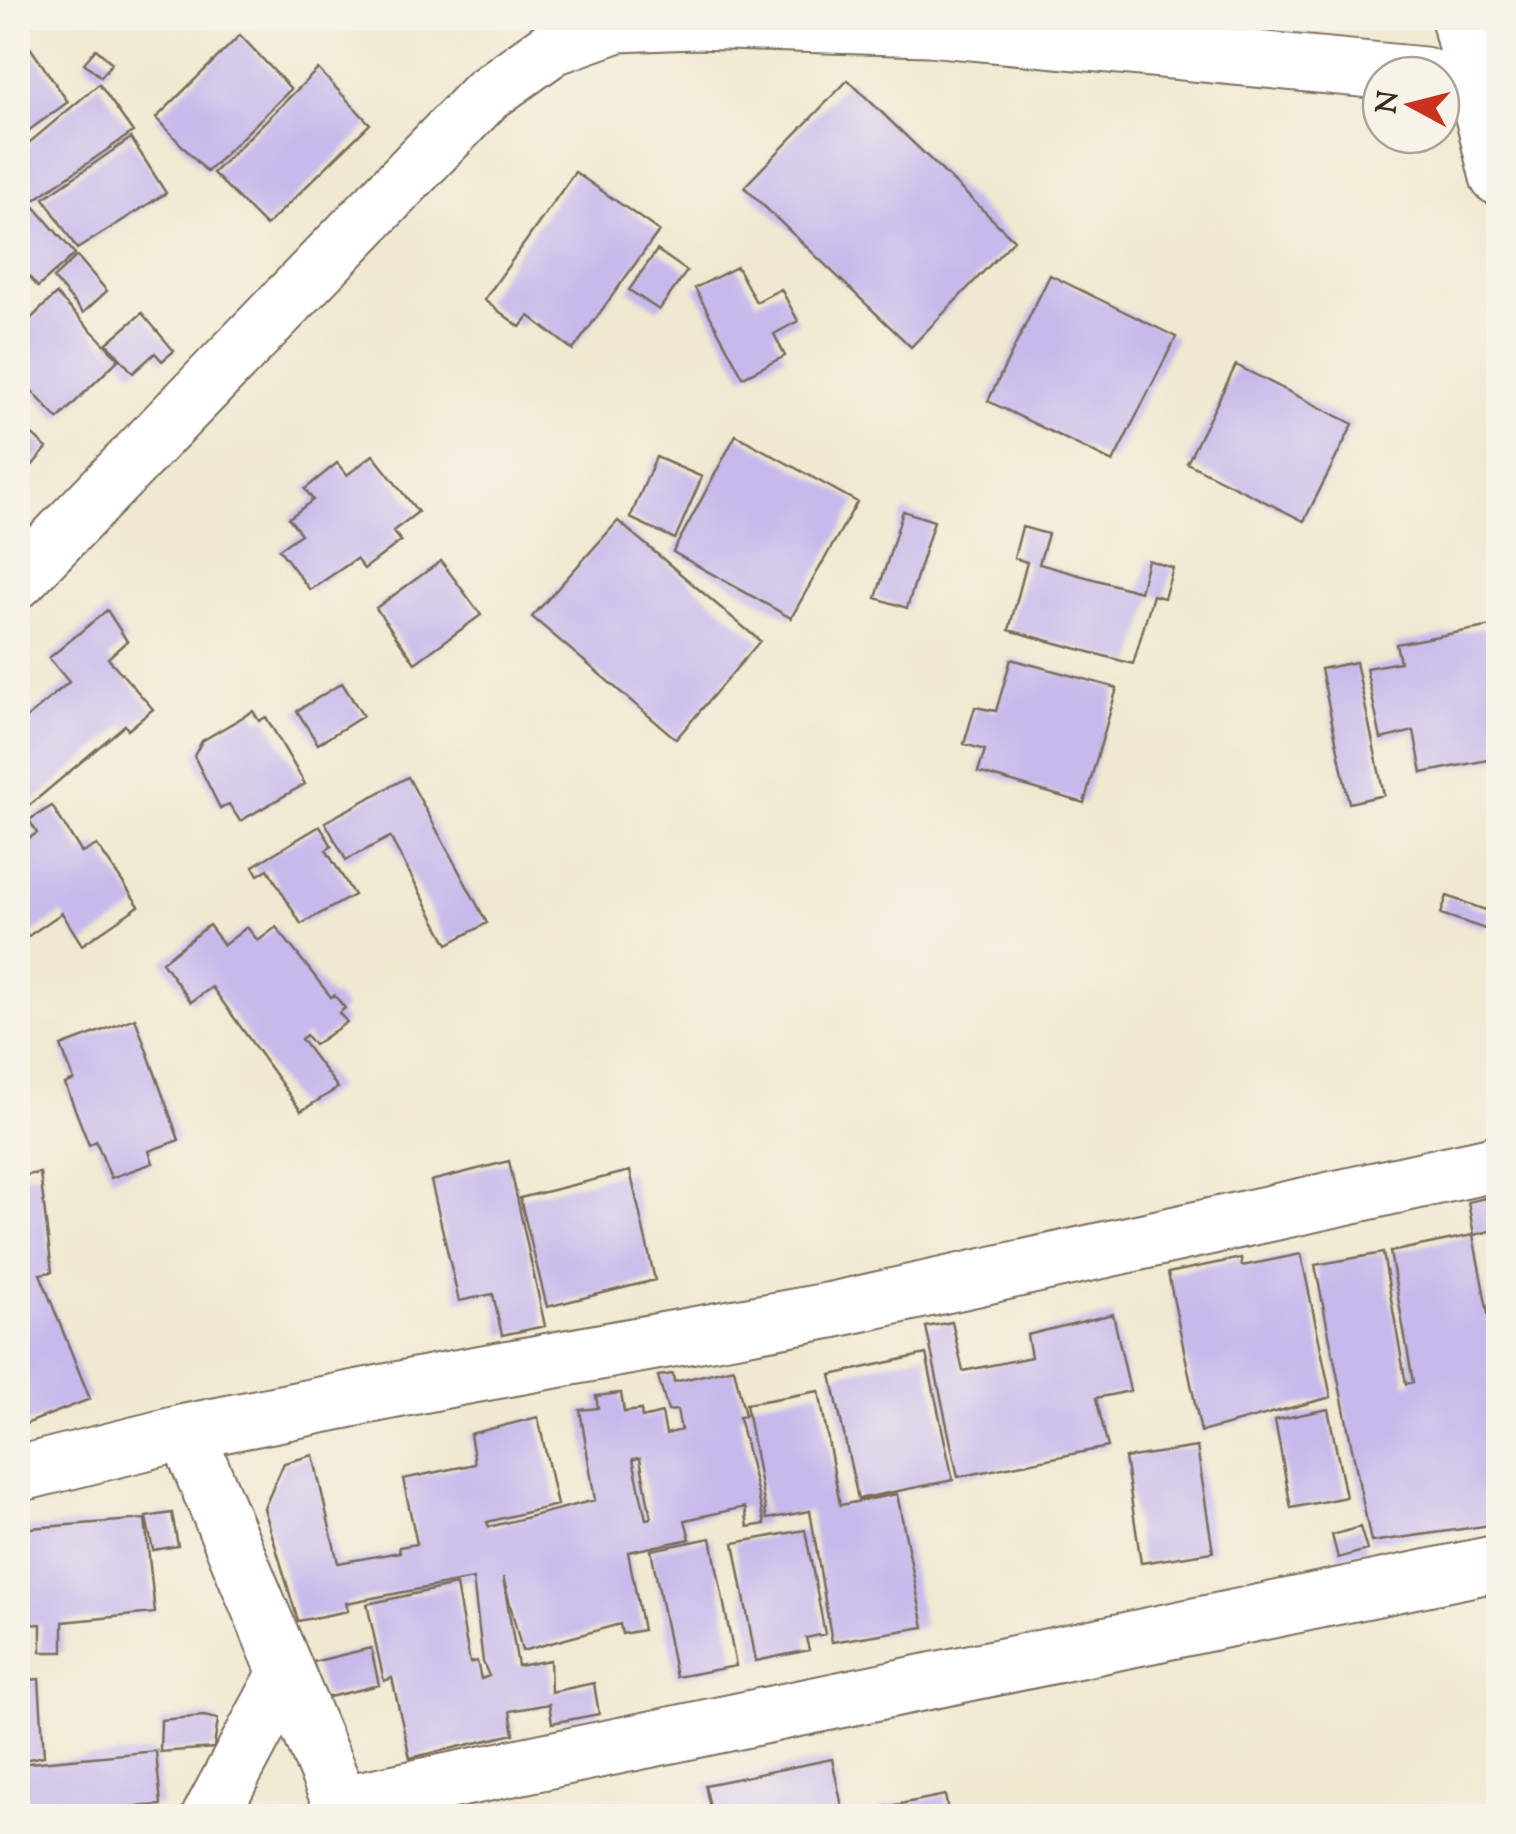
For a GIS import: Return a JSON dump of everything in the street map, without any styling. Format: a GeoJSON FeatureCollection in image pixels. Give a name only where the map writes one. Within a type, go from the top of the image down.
{"type":"FeatureCollection","features":[{"type":"Feature","properties":{"kind":"street"},"geometry":{"type":"LineString","coordinates":[[1459,18],[1459,55]]}},
{"type":"Feature","properties":{"kind":"street"},"geometry":{"type":"LineString","coordinates":[[18,580],[544,32],[693,21],[929,28],[1361,67]]}},
{"type":"Feature","properties":{"kind":"street"},"geometry":{"type":"LineString","coordinates":[[1461,81],[1498,178]]}},
{"type":"Feature","properties":{"kind":"street"},"geometry":{"type":"LineString","coordinates":[[18,1474],[186,1432],[832,1310],[1498,1163]]}},
{"type":"Feature","properties":{"kind":"street"},"geometry":{"type":"LineString","coordinates":[[186,1432],[342,1810],[1498,1564]]}},
{"type":"Feature","properties":{"kind":"street"},"geometry":{"type":"LineString","coordinates":[[210,1816],[285,1676]]}},
{"type":"Feature","properties":{"kind":"building"},"geometry":{"type":"Polygon","coordinates":[[[18,30],[68,102],[18,138],[18,30]]]}},
{"type":"Feature","properties":{"kind":"building"},"geometry":{"type":"Polygon","coordinates":[[[240,35],[291,89],[207,172],[156,118],[240,35]]]}},
{"type":"Feature","properties":{"kind":"building"},"geometry":{"type":"Polygon","coordinates":[[[96,49],[112,63],[101,77],[84,63],[96,49]]]}},
{"type":"Feature","properties":{"kind":"building"},"geometry":{"type":"Polygon","coordinates":[[[318,69],[370,124],[266,226],[213,173],[318,69]]]}},
{"type":"Feature","properties":{"kind":"building"},"geometry":{"type":"Polygon","coordinates":[[[848,80],[1014,240],[911,347],[744,187],[848,80]]]}},
{"type":"Feature","properties":{"kind":"building"},"geometry":{"type":"Polygon","coordinates":[[[99,84],[133,132],[34,200],[18,176],[18,152],[99,84]]]}},
{"type":"Feature","properties":{"kind":"building"},"geometry":{"type":"Polygon","coordinates":[[[131,138],[166,193],[77,249],[44,198],[131,138]]]}},
{"type":"Feature","properties":{"kind":"building"},"geometry":{"type":"Polygon","coordinates":[[[575,172],[659,231],[573,350],[529,316],[520,327],[484,300],[575,172]]]}},
{"type":"Feature","properties":{"kind":"building"},"geometry":{"type":"Polygon","coordinates":[[[33,205],[75,254],[38,287],[18,264],[18,219],[33,205]]]}},
{"type":"Feature","properties":{"kind":"building"},"geometry":{"type":"Polygon","coordinates":[[[657,250],[687,271],[659,310],[629,290],[657,250]]]}},
{"type":"Feature","properties":{"kind":"building"},"geometry":{"type":"Polygon","coordinates":[[[77,256],[107,291],[83,313],[53,278],[77,256]]]}},
{"type":"Feature","properties":{"kind":"building"},"geometry":{"type":"Polygon","coordinates":[[[737,267],[756,302],[781,289],[798,321],[774,334],[785,356],[743,377],[695,288],[737,267]]]}},
{"type":"Feature","properties":{"kind":"building"},"geometry":{"type":"Polygon","coordinates":[[[1050,275],[1176,337],[1113,462],[988,401],[1050,275]]]}},
{"type":"Feature","properties":{"kind":"building"},"geometry":{"type":"Polygon","coordinates":[[[56,294],[119,359],[58,419],[18,376],[18,331],[56,294]]]}},
{"type":"Feature","properties":{"kind":"building"},"geometry":{"type":"Polygon","coordinates":[[[142,313],[174,351],[162,361],[155,353],[133,373],[107,343],[142,313]]]}},
{"type":"Feature","properties":{"kind":"building"},"geometry":{"type":"Polygon","coordinates":[[[1236,365],[1353,424],[1304,521],[1187,463],[1236,365]]]}},
{"type":"Feature","properties":{"kind":"building"},"geometry":{"type":"Polygon","coordinates":[[[18,422],[47,448],[18,482],[18,422]]]}},
{"type":"Feature","properties":{"kind":"building"},"geometry":{"type":"Polygon","coordinates":[[[736,435],[857,502],[791,618],[673,552],[736,435]]]}},
{"type":"Feature","properties":{"kind":"building"},"geometry":{"type":"Polygon","coordinates":[[[373,455],[418,512],[393,531],[401,541],[364,569],[356,559],[310,590],[279,549],[301,534],[289,518],[313,500],[305,489],[337,463],[347,475],[373,455]]]}},
{"type":"Feature","properties":{"kind":"building"},"geometry":{"type":"Polygon","coordinates":[[[656,457],[702,477],[675,539],[630,518],[656,457]]]}},
{"type":"Feature","properties":{"kind":"building"},"geometry":{"type":"Polygon","coordinates":[[[903,511],[934,521],[907,608],[876,598],[903,511]]]}},
{"type":"Feature","properties":{"kind":"building"},"geometry":{"type":"Polygon","coordinates":[[[618,521],[760,641],[676,739],[532,617],[618,521]]]}},
{"type":"Feature","properties":{"kind":"building"},"geometry":{"type":"Polygon","coordinates":[[[1022,527],[1048,534],[1039,564],[1140,592],[1148,560],[1173,568],[1164,598],[1153,595],[1133,664],[1009,630],[1027,562],[1014,558],[1022,527]]]}},
{"type":"Feature","properties":{"kind":"building"},"geometry":{"type":"Polygon","coordinates":[[[441,561],[481,615],[415,663],[376,608],[441,561]]]}},
{"type":"Feature","properties":{"kind":"building"},"geometry":{"type":"Polygon","coordinates":[[[107,610],[127,641],[108,658],[153,709],[128,730],[125,725],[18,815],[18,725],[69,682],[49,658],[107,610]]]}},
{"type":"Feature","properties":{"kind":"building"},"geometry":{"type":"Polygon","coordinates":[[[1497,625],[1498,758],[1422,773],[1414,731],[1381,739],[1366,668],[1400,662],[1396,644],[1497,625]]]}},
{"type":"Feature","properties":{"kind":"building"},"geometry":{"type":"Polygon","coordinates":[[[1011,659],[1117,688],[1084,803],[978,772],[985,750],[964,744],[975,707],[996,711],[1011,659]]]}},
{"type":"Feature","properties":{"kind":"building"},"geometry":{"type":"Polygon","coordinates":[[[1356,662],[1384,795],[1349,803],[1321,669],[1356,662]]]}},
{"type":"Feature","properties":{"kind":"building"},"geometry":{"type":"Polygon","coordinates":[[[342,683],[363,716],[318,744],[297,711],[342,683]]]}},
{"type":"Feature","properties":{"kind":"building"},"geometry":{"type":"Polygon","coordinates":[[[253,711],[259,721],[266,717],[305,784],[240,821],[229,804],[220,808],[194,756],[202,741],[253,711]]]}},
{"type":"Feature","properties":{"kind":"building"},"geometry":{"type":"Polygon","coordinates":[[[408,777],[487,923],[448,944],[390,837],[346,860],[325,822],[408,777]]]}},
{"type":"Feature","properties":{"kind":"building"},"geometry":{"type":"Polygon","coordinates":[[[52,806],[82,853],[97,845],[139,906],[82,945],[62,913],[18,943],[18,845],[37,833],[29,820],[52,806]]]}},
{"type":"Feature","properties":{"kind":"building"},"geometry":{"type":"Polygon","coordinates":[[[320,826],[332,846],[326,850],[354,895],[301,924],[268,869],[258,875],[253,866],[320,826]]]}},
{"type":"Feature","properties":{"kind":"building"},"geometry":{"type":"Polygon","coordinates":[[[1447,896],[1491,912],[1485,929],[1441,914],[1447,896]]]}},
{"type":"Feature","properties":{"kind":"building"},"geometry":{"type":"Polygon","coordinates":[[[209,925],[224,945],[247,927],[258,941],[276,927],[331,997],[334,995],[345,1008],[339,1013],[347,1022],[314,1045],[306,1035],[301,1039],[338,1088],[301,1111],[212,987],[191,1002],[162,962],[209,925]]]}},
{"type":"Feature","properties":{"kind":"building"},"geometry":{"type":"Polygon","coordinates":[[[135,1018],[179,1140],[149,1151],[153,1163],[111,1178],[96,1141],[89,1145],[65,1084],[74,1080],[61,1046],[135,1018]]]}},
{"type":"Feature","properties":{"kind":"building"},"geometry":{"type":"Polygon","coordinates":[[[509,1161],[545,1326],[502,1335],[493,1294],[459,1301],[431,1181],[509,1161]]]}},
{"type":"Feature","properties":{"kind":"building"},"geometry":{"type":"Polygon","coordinates":[[[630,1171],[655,1280],[547,1307],[520,1198],[630,1171]]]}},
{"type":"Feature","properties":{"kind":"building"},"geometry":{"type":"Polygon","coordinates":[[[40,1173],[52,1272],[40,1274],[90,1399],[18,1427],[18,1176],[40,1173]]]}},
{"type":"Feature","properties":{"kind":"building"},"geometry":{"type":"Polygon","coordinates":[[[1498,1195],[1498,1229],[1474,1235],[1468,1202],[1498,1195]]]}},
{"type":"Feature","properties":{"kind":"building"},"geometry":{"type":"Polygon","coordinates":[[[1473,1235],[1498,1366],[1489,1368],[1490,1373],[1498,1371],[1498,1524],[1371,1542],[1315,1265],[1383,1253],[1406,1384],[1413,1382],[1390,1252],[1473,1235]]]}},
{"type":"Feature","properties":{"kind":"building"},"geometry":{"type":"Polygon","coordinates":[[[1301,1254],[1331,1397],[1201,1432],[1168,1273],[1241,1258],[1242,1266],[1301,1254]]]}},
{"type":"Feature","properties":{"kind":"building"},"geometry":{"type":"Polygon","coordinates":[[[1113,1314],[1130,1391],[1096,1398],[1108,1447],[958,1477],[926,1327],[952,1322],[963,1371],[1031,1357],[1027,1335],[1113,1314]]]}},
{"type":"Feature","properties":{"kind":"building"},"geometry":{"type":"Polygon","coordinates":[[[926,1354],[953,1480],[858,1499],[831,1375],[926,1354]]]}},
{"type":"Feature","properties":{"kind":"building"},"geometry":{"type":"Polygon","coordinates":[[[734,1368],[745,1416],[739,1417],[765,1524],[748,1527],[745,1507],[685,1520],[690,1539],[628,1552],[643,1630],[622,1634],[620,1624],[522,1651],[503,1577],[518,1666],[550,1660],[551,1692],[594,1683],[599,1714],[552,1723],[549,1704],[510,1711],[514,1734],[410,1758],[392,1678],[384,1681],[367,1604],[456,1585],[470,1663],[477,1661],[481,1679],[489,1676],[483,1662],[473,1579],[346,1603],[348,1611],[298,1621],[264,1508],[284,1463],[313,1455],[338,1563],[400,1552],[399,1547],[417,1544],[403,1479],[475,1464],[470,1434],[538,1417],[557,1505],[487,1522],[489,1527],[595,1500],[580,1410],[598,1408],[596,1396],[621,1393],[624,1412],[641,1410],[642,1418],[662,1413],[666,1434],[681,1430],[677,1410],[668,1411],[658,1376],[673,1374],[674,1382],[734,1368]],[[640,1458],[633,1459],[646,1519],[651,1518],[640,1458]]]}},
{"type":"Feature","properties":{"kind":"building"},"geometry":{"type":"Polygon","coordinates":[[[819,1391],[840,1505],[897,1494],[924,1627],[832,1642],[810,1511],[767,1519],[746,1404],[819,1391]]]}},
{"type":"Feature","properties":{"kind":"building"},"geometry":{"type":"Polygon","coordinates":[[[1328,1409],[1346,1497],[1291,1508],[1275,1420],[1328,1409]]]}},
{"type":"Feature","properties":{"kind":"building"},"geometry":{"type":"Polygon","coordinates":[[[1197,1447],[1213,1552],[1141,1563],[1125,1458],[1197,1447]]]}},
{"type":"Feature","properties":{"kind":"building"},"geometry":{"type":"Polygon","coordinates":[[[172,1513],[178,1546],[153,1550],[146,1517],[172,1513]]]}},
{"type":"Feature","properties":{"kind":"building"},"geometry":{"type":"Polygon","coordinates":[[[145,1519],[155,1613],[63,1622],[63,1652],[41,1652],[41,1624],[18,1626],[18,1529],[145,1519]]]}},
{"type":"Feature","properties":{"kind":"building"},"geometry":{"type":"Polygon","coordinates":[[[1360,1527],[1367,1550],[1338,1558],[1332,1535],[1360,1527]]]}},
{"type":"Feature","properties":{"kind":"building"},"geometry":{"type":"Polygon","coordinates":[[[805,1530],[825,1634],[806,1638],[809,1650],[756,1661],[734,1543],[805,1530]]]}},
{"type":"Feature","properties":{"kind":"building"},"geometry":{"type":"Polygon","coordinates":[[[711,1538],[736,1666],[676,1677],[651,1550],[711,1538]]]}},
{"type":"Feature","properties":{"kind":"building"},"geometry":{"type":"Polygon","coordinates":[[[371,1648],[379,1685],[325,1698],[313,1662],[371,1648]]]}},
{"type":"Feature","properties":{"kind":"building"},"geometry":{"type":"Polygon","coordinates":[[[39,1679],[44,1756],[18,1761],[18,1681],[39,1679]]]}},
{"type":"Feature","properties":{"kind":"building"},"geometry":{"type":"Polygon","coordinates":[[[204,1716],[218,1719],[214,1748],[160,1752],[161,1720],[204,1716]]]}},
{"type":"Feature","properties":{"kind":"building"},"geometry":{"type":"Polygon","coordinates":[[[156,1751],[161,1805],[69,1811],[70,1816],[18,1816],[18,1764],[156,1751]]]}},
{"type":"Feature","properties":{"kind":"building"},"geometry":{"type":"Polygon","coordinates":[[[832,1759],[844,1816],[712,1816],[705,1785],[832,1759]]]}},
{"type":"Feature","properties":{"kind":"building"},"geometry":{"type":"Polygon","coordinates":[[[945,1795],[949,1816],[881,1816],[880,1808],[945,1795]]]}}]}
